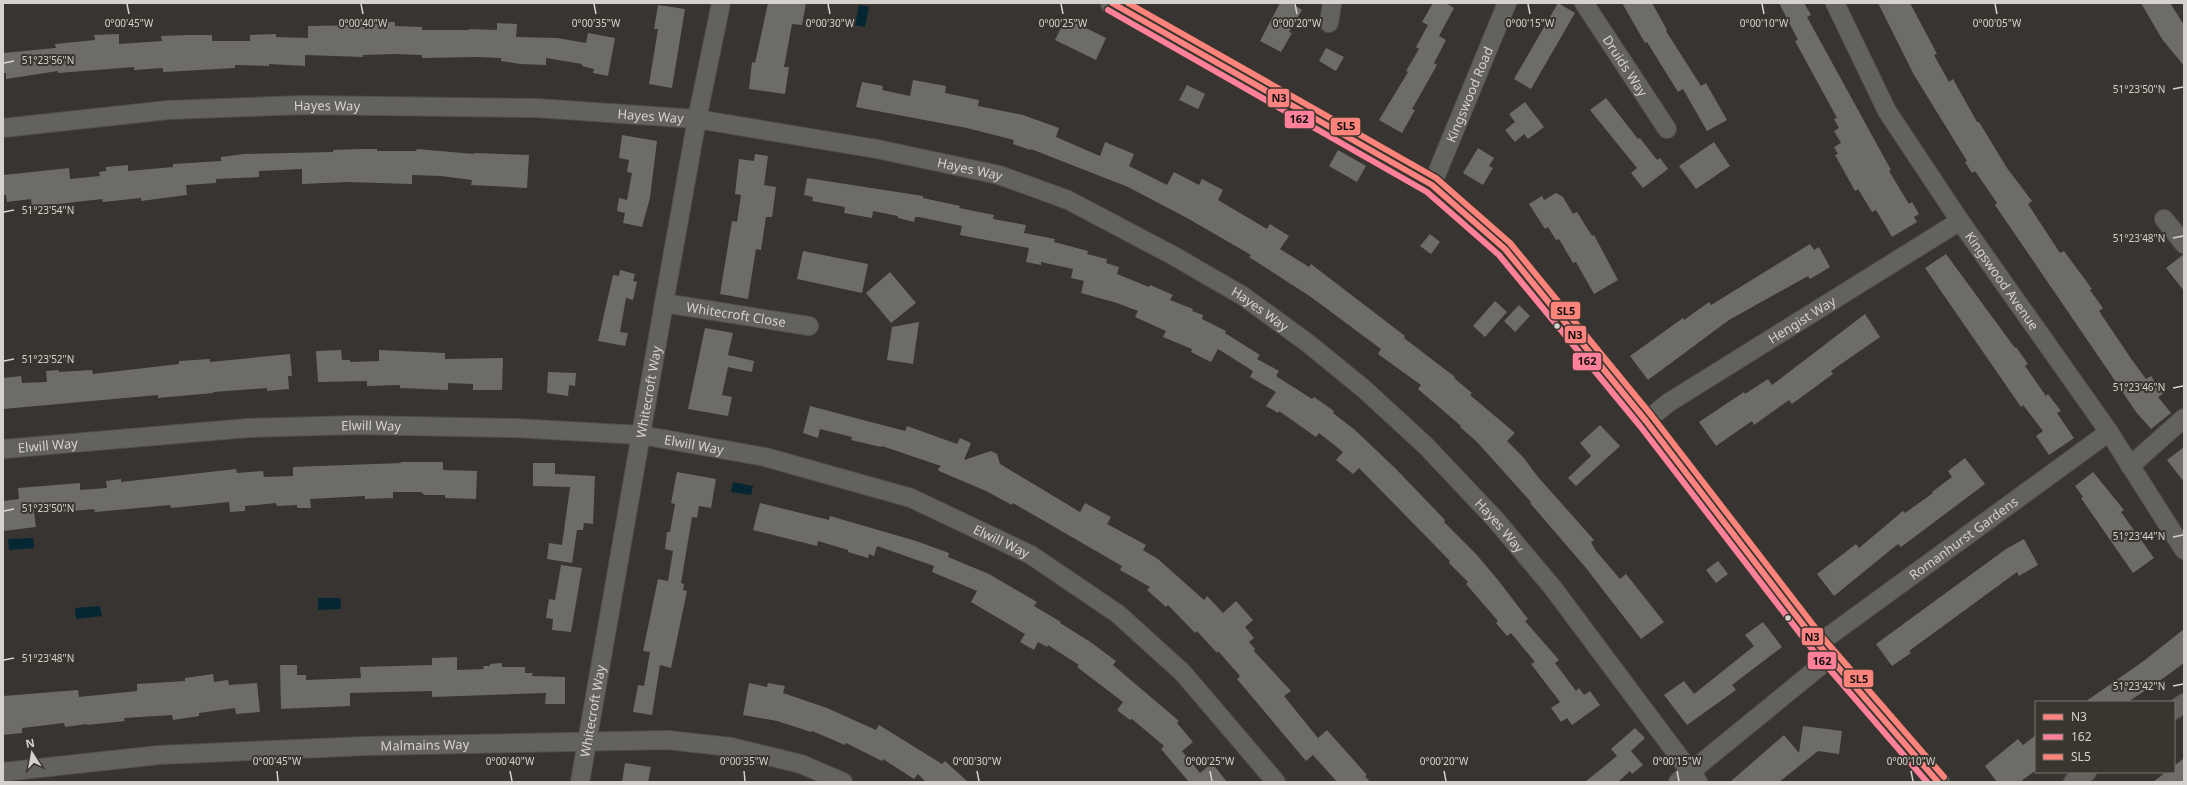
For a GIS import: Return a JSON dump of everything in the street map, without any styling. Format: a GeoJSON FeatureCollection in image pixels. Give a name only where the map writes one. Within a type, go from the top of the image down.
{"type":"FeatureCollection","features":[{"type":"Feature","properties":{"kind":"main road"},"geometry":{"type":"LineString","coordinates":[[1114,4],[1432,185],[1505,249],[1646,421],[1824,651],[1938,782]]}},
{"type":"Feature","properties":{"kind":"street","name":"Whitecroft Way"},"geometry":{"type":"LineString","coordinates":[[580,782],[586,741],[697,119],[720,3]]}},
{"type":"Feature","properties":{"kind":"street"},"geometry":{"type":"LineString","coordinates":[[1329,23],[1332,3]]}},
{"type":"Feature","properties":{"kind":"street","name":"Kingswood Road"},"geometry":{"type":"LineString","coordinates":[[1432,185],[1507,3]]}},
{"type":"Feature","properties":{"kind":"street","name":"Druids Way"},"geometry":{"type":"LineString","coordinates":[[1584,3],[1667,129]]}},
{"type":"Feature","properties":{"kind":"street","name":"Kingswood Avenue"},"geometry":{"type":"LineString","coordinates":[[1835,3],[1887,111],[1960,221],[2109,432],[2184,550]]}},
{"type":"Feature","properties":{"kind":"street","name":"Hayes Way"},"geometry":{"type":"LineString","coordinates":[[3,128],[168,110],[305,105],[536,108],[697,119],[877,149],[999,175],[1068,200],[1174,256],[1243,296],[1309,344],[1364,389],[1426,446],[1495,519],[1552,588],[1603,654],[1688,779]]}},
{"type":"Feature","properties":{"kind":"street"},"geometry":{"type":"LineString","coordinates":[[2164,219],[2184,244]]}},
{"type":"Feature","properties":{"kind":"street","name":"Hengist Way"},"geometry":{"type":"LineString","coordinates":[[1646,421],[1668,403],[1960,221]]}},
{"type":"Feature","properties":{"kind":"street","name":"Whitecroft Close"},"geometry":{"type":"LineString","coordinates":[[664,303],[809,326]]}},
{"type":"Feature","properties":{"kind":"street"},"geometry":{"type":"LineString","coordinates":[[2130,466],[2184,418]]}},
{"type":"Feature","properties":{"kind":"street","name":"Elwill Way"},"geometry":{"type":"LineString","coordinates":[[3,449],[248,428],[357,425],[514,428],[641,435],[764,457],[911,498],[1031,555],[1118,614],[1183,673],[1276,782]]}},
{"type":"Feature","properties":{"kind":"street","name":"Romanhurst Gardens"},"geometry":{"type":"LineString","coordinates":[[1688,779],[1824,651],[2109,432]]}},
{"type":"Feature","properties":{"kind":"street"},"geometry":{"type":"LineString","coordinates":[[2175,709],[2184,703]]}},
{"type":"Feature","properties":{"kind":"street","name":"Malmains Way"},"geometry":{"type":"LineString","coordinates":[[3,772],[160,755],[366,746],[667,740],[731,747],[801,764],[843,782]]}},
{"type":"Feature","properties":{"kind":"street"},"geometry":{"type":"LineString","coordinates":[[2073,782],[2086,773]]}},
{"type":"Feature","properties":{"kind":"water"},"geometry":{"type":"Polygon","coordinates":[[[859,5],[869,7],[865,27],[855,25],[859,5]]]}},
{"type":"Feature","properties":{"kind":"water"},"geometry":{"type":"Polygon","coordinates":[[[733,482],[753,486],[751,495],[731,492],[733,482]]]}},
{"type":"Feature","properties":{"kind":"water"},"geometry":{"type":"Polygon","coordinates":[[[33,538],[34,548],[9,550],[8,539],[33,538]]]}},
{"type":"Feature","properties":{"kind":"water"},"geometry":{"type":"Polygon","coordinates":[[[318,598],[340,598],[341,609],[318,610],[318,598]]]}},
{"type":"Feature","properties":{"kind":"water"},"geometry":{"type":"Polygon","coordinates":[[[100,606],[102,616],[76,619],[75,608],[100,606]]]}},
{"type":"Feature","properties":{"kind":"building"},"geometry":{"type":"Polygon","coordinates":[[[768,3],[806,3],[802,25],[792,24],[784,67],[789,67],[785,94],[749,89],[752,62],[755,63],[768,3]]]}},
{"type":"Feature","properties":{"kind":"building"},"geometry":{"type":"Polygon","coordinates":[[[1280,3],[1291,3],[1302,10],[1289,32],[1292,33],[1281,52],[1260,41],[1280,3]]]}},
{"type":"Feature","properties":{"kind":"building"},"geometry":{"type":"Polygon","coordinates":[[[1433,3],[1446,3],[1454,8],[1439,36],[1446,40],[1434,63],[1437,65],[1412,109],[1415,110],[1402,133],[1379,120],[1408,72],[1406,71],[1419,49],[1416,47],[1428,25],[1422,22],[1433,3]]]}},
{"type":"Feature","properties":{"kind":"building"},"geometry":{"type":"Polygon","coordinates":[[[1558,3],[1575,13],[1531,89],[1514,79],[1558,3]]]}},
{"type":"Feature","properties":{"kind":"building"},"geometry":{"type":"Polygon","coordinates":[[[1622,3],[1652,3],[1667,30],[1666,31],[1701,86],[1706,83],[1727,120],[1707,131],[1683,89],[1678,92],[1647,42],[1645,43],[1622,3]]]}},
{"type":"Feature","properties":{"kind":"building"},"geometry":{"type":"Polygon","coordinates":[[[1779,3],[1804,3],[1811,15],[1807,17],[1891,170],[1889,171],[1909,204],[1912,202],[1919,214],[1914,217],[1917,222],[1892,237],[1876,210],[1872,212],[1858,189],[1855,191],[1835,155],[1838,154],[1834,147],[1841,143],[1834,131],[1839,128],[1834,119],[1837,118],[1795,41],[1798,40],[1779,3]]]}},
{"type":"Feature","properties":{"kind":"building"},"geometry":{"type":"Polygon","coordinates":[[[1878,3],[1910,3],[1937,54],[1934,55],[1949,82],[1953,79],[1977,122],[1979,122],[2007,168],[2032,201],[2028,204],[2060,253],[2064,251],[2092,289],[2090,290],[2103,308],[2099,311],[2132,360],[2146,379],[2151,376],[2163,394],[2158,397],[2171,413],[2151,429],[2136,412],[1995,205],[1997,203],[1975,171],[1972,173],[1965,162],[1967,161],[1914,75],[1878,3]]]}},
{"type":"Feature","properties":{"kind":"building"},"geometry":{"type":"Polygon","coordinates":[[[2141,3],[2170,3],[2184,25],[2184,66],[2162,39],[2141,3]]]}},
{"type":"Feature","properties":{"kind":"building"},"geometry":{"type":"Polygon","coordinates":[[[658,5],[685,9],[672,88],[649,84],[658,29],[654,29],[658,5]]]}},
{"type":"Feature","properties":{"kind":"building"},"geometry":{"type":"Polygon","coordinates":[[[1066,18],[1106,38],[1096,60],[1055,40],[1066,18]]]}},
{"type":"Feature","properties":{"kind":"building"},"geometry":{"type":"Polygon","coordinates":[[[366,22],[395,22],[395,26],[422,27],[422,30],[497,30],[497,23],[517,24],[516,37],[557,38],[586,43],[588,33],[615,38],[608,76],[593,73],[594,69],[582,66],[582,64],[546,58],[546,65],[520,64],[501,61],[501,58],[422,58],[422,55],[395,54],[363,55],[363,57],[305,55],[305,66],[269,64],[269,66],[235,65],[235,68],[163,72],[163,68],[134,70],[134,67],[58,73],[58,71],[6,79],[6,73],[3,73],[3,53],[56,48],[55,44],[95,40],[94,35],[119,34],[119,44],[162,41],[161,36],[187,35],[212,35],[212,41],[250,41],[250,35],[276,34],[276,37],[308,38],[308,26],[366,25],[366,22]]]}},
{"type":"Feature","properties":{"kind":"building"},"geometry":{"type":"Polygon","coordinates":[[[1326,48],[1344,57],[1336,71],[1319,61],[1326,48]]]}},
{"type":"Feature","properties":{"kind":"building"},"geometry":{"type":"Polygon","coordinates":[[[913,80],[946,86],[945,93],[979,100],[978,106],[1023,115],[1059,128],[1056,137],[1100,156],[1105,142],[1134,154],[1129,166],[1167,185],[1174,172],[1199,185],[1202,179],[1223,190],[1218,200],[1267,229],[1270,224],[1289,236],[1280,249],[1309,267],[1311,264],[1405,336],[1404,338],[1455,377],[1454,378],[1472,393],[1470,395],[1515,433],[1507,441],[1523,457],[1538,477],[1594,540],[1591,542],[1596,551],[1620,579],[1626,574],[1664,622],[1641,639],[1586,568],[1530,503],[1531,502],[1477,442],[1460,427],[1461,426],[1418,389],[1421,385],[1378,354],[1381,349],[1311,297],[1249,257],[1251,255],[1187,218],[1128,187],[1031,149],[1030,150],[1013,144],[1014,140],[967,128],[856,107],[862,82],[883,86],[882,90],[910,96],[913,80]]]}},
{"type":"Feature","properties":{"kind":"building"},"geometry":{"type":"Polygon","coordinates":[[[1187,85],[1205,94],[1198,109],[1179,100],[1187,85]]]}},
{"type":"Feature","properties":{"kind":"building"},"geometry":{"type":"Polygon","coordinates":[[[1606,98],[1638,139],[1640,138],[1657,160],[1660,158],[1668,169],[1643,188],[1631,173],[1637,168],[1590,110],[1606,98]]]}},
{"type":"Feature","properties":{"kind":"building"},"geometry":{"type":"Polygon","coordinates":[[[1525,102],[1544,127],[1528,139],[1524,134],[1515,142],[1505,130],[1515,122],[1509,114],[1525,102]]]}},
{"type":"Feature","properties":{"kind":"building"},"geometry":{"type":"Polygon","coordinates":[[[622,135],[657,141],[650,198],[642,227],[623,223],[625,213],[617,211],[619,198],[627,200],[632,173],[627,172],[629,160],[619,158],[622,135]]]}},
{"type":"Feature","properties":{"kind":"building"},"geometry":{"type":"Polygon","coordinates":[[[1714,142],[1730,166],[1696,189],[1679,166],[1714,142]]]}},
{"type":"Feature","properties":{"kind":"building"},"geometry":{"type":"Polygon","coordinates":[[[1478,148],[1494,158],[1489,166],[1493,168],[1483,185],[1463,173],[1478,148]]]}},
{"type":"Feature","properties":{"kind":"building"},"geometry":{"type":"Polygon","coordinates":[[[377,149],[377,151],[416,151],[417,149],[474,154],[529,155],[527,188],[471,185],[472,180],[441,176],[412,175],[412,184],[348,182],[302,184],[302,169],[259,171],[259,177],[216,179],[216,183],[186,185],[187,195],[141,201],[141,198],[103,202],[102,199],[32,207],[31,199],[7,202],[6,195],[3,195],[4,175],[69,168],[70,179],[100,176],[99,172],[106,171],[106,167],[128,165],[128,171],[173,167],[173,164],[221,161],[221,157],[244,154],[333,152],[333,150],[377,149]]]}},
{"type":"Feature","properties":{"kind":"building"},"geometry":{"type":"Polygon","coordinates":[[[1338,150],[1366,166],[1357,182],[1329,166],[1338,150]]]}},
{"type":"Feature","properties":{"kind":"building"},"geometry":{"type":"Polygon","coordinates":[[[755,154],[768,156],[764,185],[776,187],[772,217],[766,217],[761,250],[756,249],[748,299],[720,294],[732,221],[737,222],[741,195],[735,194],[739,159],[754,161],[755,154]]]}},
{"type":"Feature","properties":{"kind":"building"},"geometry":{"type":"Polygon","coordinates":[[[807,178],[923,196],[923,198],[960,206],[959,208],[994,215],[993,219],[1026,225],[1024,233],[1055,239],[1054,242],[1088,251],[1087,254],[1107,259],[1106,263],[1119,267],[1117,274],[1149,287],[1150,285],[1173,295],[1170,300],[1193,309],[1192,311],[1203,315],[1202,319],[1226,331],[1225,333],[1260,355],[1257,359],[1279,371],[1276,376],[1312,399],[1314,397],[1334,411],[1333,413],[1355,430],[1396,469],[1445,520],[1444,522],[1476,554],[1498,580],[1528,619],[1525,621],[1559,660],[1555,663],[1576,691],[1579,688],[1584,695],[1590,691],[1600,705],[1572,725],[1567,718],[1561,722],[1551,708],[1560,702],[1531,664],[1535,662],[1511,633],[1507,636],[1496,623],[1498,621],[1466,584],[1468,582],[1449,563],[1450,561],[1359,468],[1353,474],[1336,460],[1343,452],[1319,433],[1316,437],[1279,411],[1278,413],[1266,406],[1276,392],[1250,377],[1253,371],[1218,349],[1211,362],[1191,352],[1192,349],[1163,337],[1166,331],[1135,317],[1138,311],[1117,303],[1081,293],[1084,281],[1071,278],[1073,269],[1041,262],[1041,265],[1026,262],[1029,248],[960,235],[962,226],[919,217],[915,217],[914,222],[898,218],[898,216],[873,211],[872,218],[844,213],[845,207],[812,201],[813,197],[804,195],[807,178]]]}},
{"type":"Feature","properties":{"kind":"building"},"geometry":{"type":"Polygon","coordinates":[[[1556,193],[1563,197],[1573,214],[1577,212],[1592,236],[1594,235],[1618,280],[1594,294],[1576,262],[1573,263],[1559,239],[1556,240],[1548,227],[1545,229],[1529,204],[1542,196],[1544,200],[1556,193]]]}},
{"type":"Feature","properties":{"kind":"building"},"geometry":{"type":"Polygon","coordinates":[[[1430,234],[1440,242],[1431,254],[1420,246],[1430,234]]]}},
{"type":"Feature","properties":{"kind":"building"},"geometry":{"type":"Polygon","coordinates":[[[1810,244],[1814,250],[1819,247],[1830,267],[1810,279],[1808,276],[1729,320],[1648,380],[1630,356],[1683,318],[1684,320],[1709,302],[1711,305],[1810,244]]]}},
{"type":"Feature","properties":{"kind":"building"},"geometry":{"type":"Polygon","coordinates":[[[803,251],[868,264],[862,293],[797,279],[803,251]]]}},
{"type":"Feature","properties":{"kind":"building"},"geometry":{"type":"Polygon","coordinates":[[[1946,254],[2028,364],[2025,366],[2046,396],[2048,394],[2061,411],[2057,413],[2074,438],[2049,455],[2036,436],[2043,431],[2023,405],[2021,407],[1925,268],[1946,254]]]}},
{"type":"Feature","properties":{"kind":"building"},"geometry":{"type":"Polygon","coordinates":[[[2184,254],[2184,291],[2166,268],[2184,254]]]}},
{"type":"Feature","properties":{"kind":"building"},"geometry":{"type":"Polygon","coordinates":[[[620,270],[635,274],[633,281],[637,282],[633,300],[626,298],[620,332],[628,333],[625,346],[598,341],[613,275],[619,276],[620,270]]]}},
{"type":"Feature","properties":{"kind":"building"},"geometry":{"type":"Polygon","coordinates":[[[890,272],[916,303],[891,323],[866,293],[890,272]]]}},
{"type":"Feature","properties":{"kind":"building"},"geometry":{"type":"Polygon","coordinates":[[[1495,301],[1507,312],[1485,337],[1473,326],[1495,301]]]}},
{"type":"Feature","properties":{"kind":"building"},"geometry":{"type":"Polygon","coordinates":[[[1519,305],[1530,316],[1515,332],[1504,321],[1519,305]]]}},
{"type":"Feature","properties":{"kind":"building"},"geometry":{"type":"Polygon","coordinates":[[[1865,314],[1880,337],[1831,371],[1833,374],[1792,404],[1789,400],[1754,425],[1752,421],[1716,446],[1699,422],[1744,392],[1745,394],[1768,379],[1772,385],[1865,314]]]}},
{"type":"Feature","properties":{"kind":"building"},"geometry":{"type":"Polygon","coordinates":[[[919,322],[913,364],[887,360],[892,327],[919,322]]]}},
{"type":"Feature","properties":{"kind":"building"},"geometry":{"type":"Polygon","coordinates":[[[705,328],[733,333],[728,355],[754,361],[752,372],[728,367],[722,395],[732,397],[728,416],[688,409],[705,328]]]}},
{"type":"Feature","properties":{"kind":"building"},"geometry":{"type":"Polygon","coordinates":[[[341,350],[342,360],[350,360],[350,362],[379,361],[379,350],[445,353],[445,359],[503,358],[502,390],[473,390],[473,384],[448,383],[448,390],[400,388],[400,385],[367,386],[367,381],[318,382],[316,351],[341,350]]]}},
{"type":"Feature","properties":{"kind":"building"},"geometry":{"type":"Polygon","coordinates":[[[290,354],[292,376],[288,376],[289,389],[267,391],[267,388],[158,398],[158,395],[3,409],[3,378],[21,376],[22,383],[47,382],[46,371],[59,370],[59,372],[92,370],[93,374],[179,364],[179,361],[210,359],[210,362],[290,354]]]}},
{"type":"Feature","properties":{"kind":"building"},"geometry":{"type":"Polygon","coordinates":[[[548,372],[576,373],[575,386],[569,385],[568,396],[547,393],[548,372]]]}},
{"type":"Feature","properties":{"kind":"building"},"geometry":{"type":"Polygon","coordinates":[[[810,406],[905,431],[907,426],[957,444],[960,438],[971,443],[964,460],[991,451],[997,454],[1000,464],[1080,512],[1085,503],[1111,517],[1107,524],[1146,545],[1143,550],[1158,559],[1204,600],[1207,596],[1223,613],[1236,601],[1253,620],[1245,627],[1254,638],[1249,642],[1255,649],[1254,651],[1291,691],[1284,696],[1318,738],[1327,730],[1367,775],[1365,776],[1370,782],[1337,782],[1313,755],[1306,761],[1237,679],[1240,676],[1218,651],[1217,653],[1197,631],[1195,633],[1168,605],[1166,607],[1147,590],[1150,587],[1120,570],[1122,566],[1013,503],[1012,505],[986,491],[939,471],[938,469],[941,466],[882,446],[851,440],[852,437],[820,429],[818,438],[803,433],[810,406]]]}},
{"type":"Feature","properties":{"kind":"building"},"geometry":{"type":"Polygon","coordinates":[[[1600,425],[1620,446],[1576,486],[1568,478],[1591,456],[1580,443],[1600,425]]]}},
{"type":"Feature","properties":{"kind":"building"},"geometry":{"type":"Polygon","coordinates":[[[2184,447],[2184,482],[2167,460],[2184,447]]]}},
{"type":"Feature","properties":{"kind":"building"},"geometry":{"type":"Polygon","coordinates":[[[1965,458],[1985,484],[1901,547],[1898,544],[1834,596],[1817,574],[1856,544],[1859,548],[1903,511],[1905,513],[1933,493],[1932,492],[1952,477],[1948,471],[1965,458]]]}},
{"type":"Feature","properties":{"kind":"building"},"geometry":{"type":"Polygon","coordinates":[[[401,462],[443,462],[443,470],[477,471],[476,499],[445,498],[445,495],[425,495],[421,492],[393,492],[393,498],[365,499],[365,496],[310,499],[311,508],[297,508],[297,505],[277,506],[276,503],[245,506],[245,511],[230,512],[229,502],[171,508],[170,505],[95,512],[94,509],[61,512],[60,502],[33,505],[36,527],[3,531],[3,501],[19,499],[18,488],[80,483],[80,490],[107,488],[106,481],[121,479],[121,482],[236,469],[237,473],[263,471],[264,477],[293,476],[293,467],[401,462]]]}},
{"type":"Feature","properties":{"kind":"building"},"geometry":{"type":"Polygon","coordinates":[[[533,463],[555,463],[555,474],[595,476],[593,524],[584,523],[583,530],[577,530],[572,563],[547,559],[549,543],[562,545],[570,487],[533,486],[533,463]]]}},
{"type":"Feature","properties":{"kind":"building"},"geometry":{"type":"Polygon","coordinates":[[[677,472],[716,479],[711,508],[699,506],[697,518],[692,517],[681,583],[684,584],[683,590],[687,591],[671,668],[660,665],[652,715],[633,712],[638,685],[644,686],[650,652],[643,651],[658,579],[668,581],[673,551],[665,549],[667,532],[670,532],[675,504],[671,503],[677,472]]]}},
{"type":"Feature","properties":{"kind":"building"},"geometry":{"type":"Polygon","coordinates":[[[2093,472],[2124,510],[2121,512],[2154,558],[2133,573],[2081,498],[2083,497],[2075,486],[2093,472]]]}},
{"type":"Feature","properties":{"kind":"building"},"geometry":{"type":"Polygon","coordinates":[[[760,503],[829,520],[830,516],[916,541],[949,553],[948,557],[989,574],[1037,602],[1034,606],[1061,622],[1060,623],[1089,641],[1116,661],[1113,665],[1179,721],[1177,723],[1193,742],[1182,751],[1200,773],[1212,763],[1227,782],[1189,782],[1161,749],[1164,746],[1132,719],[1130,720],[1117,710],[1123,702],[1077,667],[1079,665],[1048,645],[1047,647],[1038,642],[1034,650],[1020,642],[1025,634],[971,602],[977,591],[932,572],[934,566],[877,546],[874,556],[869,554],[868,558],[818,541],[817,546],[753,530],[760,503]]]}},
{"type":"Feature","properties":{"kind":"building"},"geometry":{"type":"Polygon","coordinates":[[[2024,539],[2038,565],[2019,576],[2017,572],[1909,651],[1911,653],[1892,666],[1876,644],[2006,549],[2024,539]]]}},
{"type":"Feature","properties":{"kind":"building"},"geometry":{"type":"Polygon","coordinates":[[[1718,561],[1728,574],[1716,583],[1706,570],[1718,561]]]}},
{"type":"Feature","properties":{"kind":"building"},"geometry":{"type":"Polygon","coordinates":[[[561,565],[582,568],[571,632],[552,630],[553,619],[546,618],[549,599],[555,600],[561,565]]]}},
{"type":"Feature","properties":{"kind":"building"},"geometry":{"type":"Polygon","coordinates":[[[1763,622],[1782,647],[1732,685],[1736,690],[1687,725],[1664,695],[1684,681],[1694,694],[1754,646],[1745,635],[1763,622]]]}},
{"type":"Feature","properties":{"kind":"building"},"geometry":{"type":"Polygon","coordinates":[[[2184,629],[2184,663],[2129,701],[2086,701],[2145,660],[2184,629]]]}},
{"type":"Feature","properties":{"kind":"building"},"geometry":{"type":"Polygon","coordinates":[[[457,657],[457,670],[484,669],[483,666],[502,663],[502,667],[525,667],[525,673],[533,673],[532,676],[565,677],[565,704],[545,704],[546,693],[432,697],[432,691],[350,693],[350,706],[281,709],[280,665],[297,665],[297,675],[306,675],[306,680],[361,678],[360,667],[432,665],[432,658],[457,657]]]}},
{"type":"Feature","properties":{"kind":"building"},"geometry":{"type":"Polygon","coordinates":[[[213,674],[214,682],[228,680],[229,685],[257,683],[260,712],[236,714],[235,708],[199,713],[199,716],[173,720],[172,715],[124,718],[125,721],[65,727],[64,723],[22,728],[22,733],[3,735],[3,696],[78,690],[79,697],[137,691],[137,684],[185,681],[185,678],[213,674]]]}},
{"type":"Feature","properties":{"kind":"building"},"geometry":{"type":"Polygon","coordinates":[[[749,683],[767,687],[768,683],[785,686],[783,693],[827,708],[876,730],[879,725],[942,764],[945,761],[968,782],[926,782],[918,774],[914,779],[883,759],[882,761],[846,743],[845,745],[812,731],[811,732],[777,721],[743,715],[749,683]]]}},
{"type":"Feature","properties":{"kind":"building"},"geometry":{"type":"Polygon","coordinates":[[[1803,726],[1842,731],[1839,754],[1818,751],[1779,782],[1730,782],[1784,735],[1799,753],[1803,726]]]}},
{"type":"Feature","properties":{"kind":"building"},"geometry":{"type":"Polygon","coordinates":[[[1635,728],[1645,738],[1631,751],[1643,765],[1632,774],[1630,771],[1618,782],[1585,782],[1617,756],[1611,749],[1635,728]]]}},
{"type":"Feature","properties":{"kind":"building"},"geometry":{"type":"Polygon","coordinates":[[[2035,736],[2035,771],[2020,782],[1997,782],[1985,766],[2018,739],[2023,745],[2035,736]]]}},
{"type":"Feature","properties":{"kind":"building"},"geometry":{"type":"Polygon","coordinates":[[[2184,758],[2184,782],[2153,782],[2165,773],[2175,773],[2175,765],[2184,758]]]}},
{"type":"Feature","properties":{"kind":"building"},"geometry":{"type":"Polygon","coordinates":[[[625,763],[651,767],[648,782],[622,782],[625,763]]]}},
{"type":"Feature","properties":{"kind":"transit line","name":"N3"},"geometry":{"type":"LineString","coordinates":[[1112,3],[1432,185],[1505,249],[1646,421],[1818,644],[1938,782]]}},
{"type":"Feature","properties":{"kind":"transit line","name":"SL5"},"geometry":{"type":"LineString","coordinates":[[1128,3],[1436,178],[1510,243],[1652,416],[1824,639],[1944,777]]}},
{"type":"Feature","properties":{"kind":"transit line","name":"162"},"geometry":{"type":"LineString","coordinates":[[1108,10],[1427,192],[1499,255],[1640,426],[1812,649],[1927,782]]}}]}
